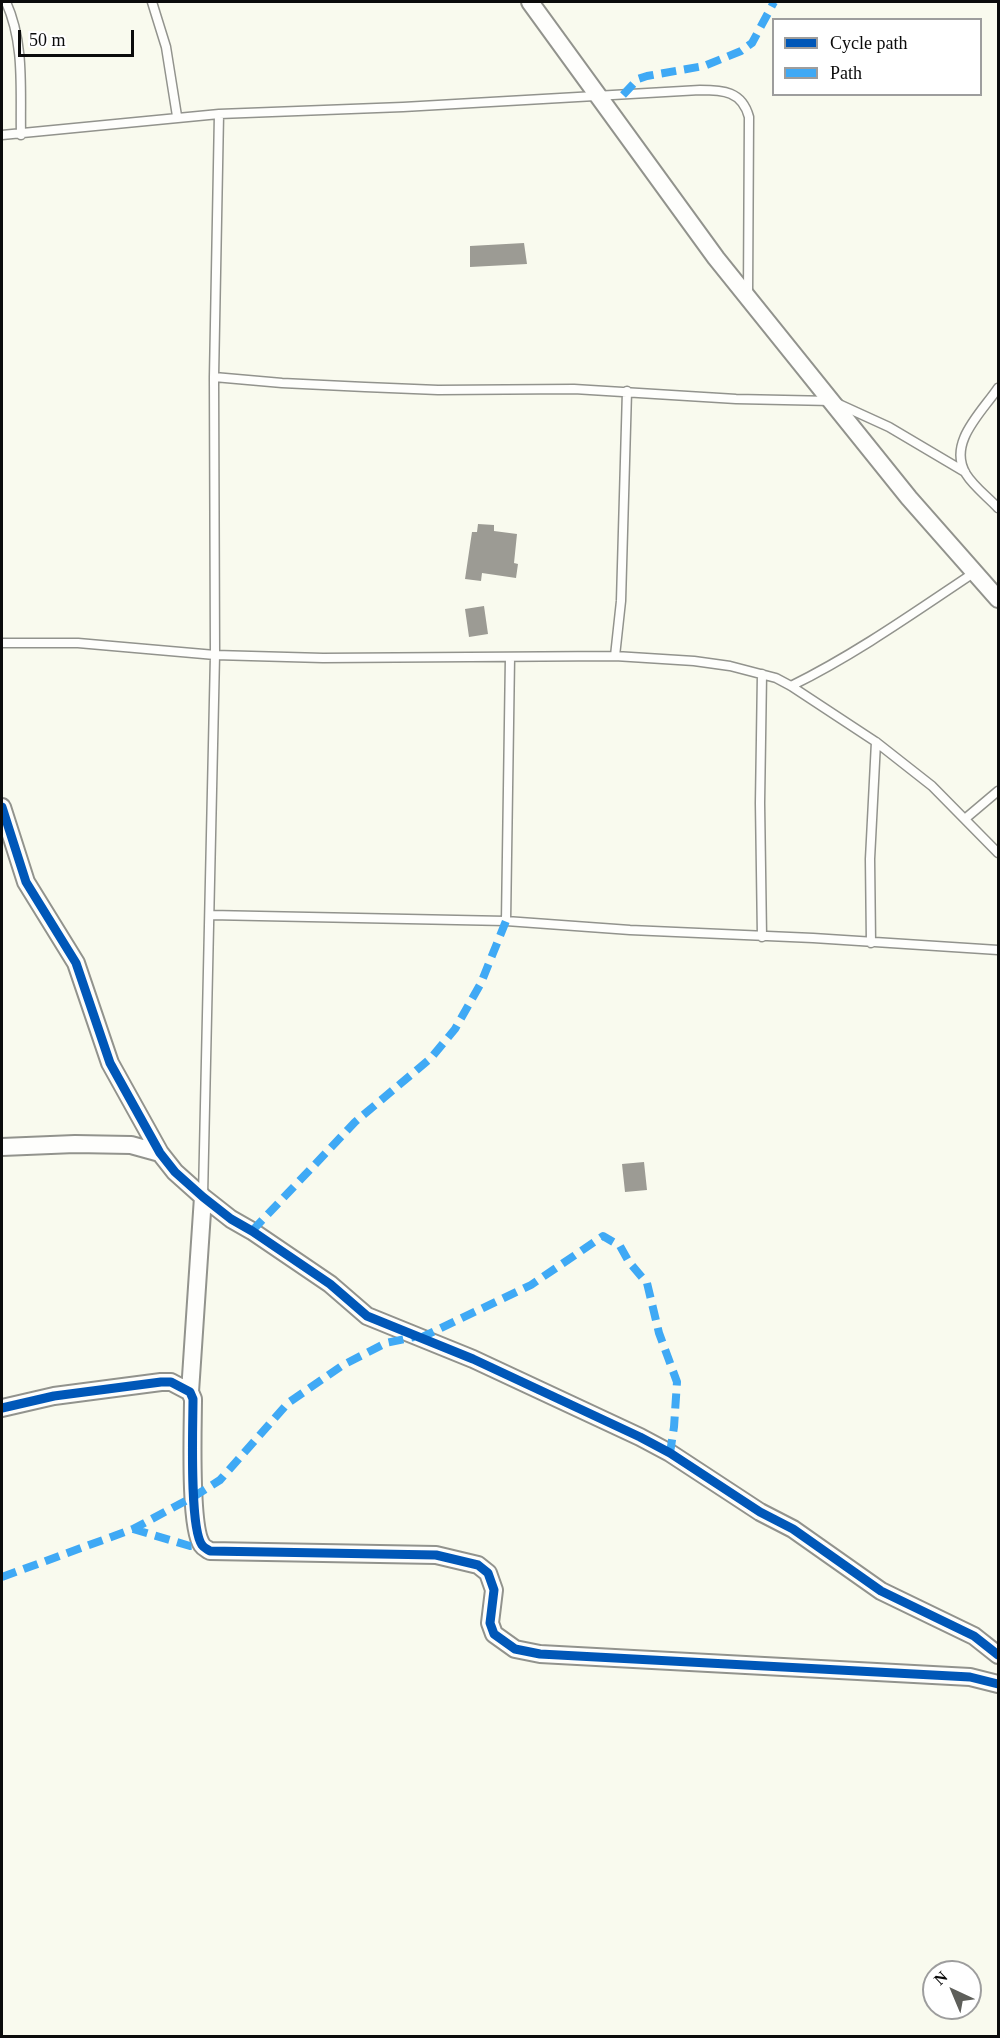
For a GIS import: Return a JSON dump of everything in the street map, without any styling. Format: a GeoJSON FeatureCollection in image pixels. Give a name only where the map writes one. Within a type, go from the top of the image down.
{"type":"FeatureCollection","features":[{"type":"Feature","properties":{"kind":"street"},"geometry":{"type":"LineString","coordinates":[[530,2],[692,226],[748,298],[909,498],[999,599]]}},
{"type":"Feature","properties":{"kind":"street"},"geometry":{"type":"LineString","coordinates":[[2,807],[26,882],[76,963],[110,1063],[160,1153],[175,1172],[203,1197],[231,1220],[252,1231],[330,1284],[366,1316],[473,1359],[640,1437],[760,1512],[793,1529],[881,1591],[974,1636],[999,1655]]}},
{"type":"Feature","properties":{"kind":"street"},"geometry":{"type":"LineString","coordinates":[[2,1147],[75,1144],[131,1145],[160,1153]]}},
{"type":"Feature","properties":{"kind":"street"},"geometry":{"type":"LineString","coordinates":[[203,1197],[190,1392],[193,1399],[193,1497],[197,1531],[202,1545],[210,1551],[436,1555],[478,1564],[488,1573],[494,1590],[490,1623],[494,1634],[515,1649],[540,1654],[894,1671],[970,1677],[999,1684]]}},
{"type":"Feature","properties":{"kind":"street"},"geometry":{"type":"LineString","coordinates":[[2,1408],[54,1396],[161,1382],[171,1382],[190,1392]]}},
{"type":"Feature","properties":{"kind":"lane"},"geometry":{"type":"LineString","coordinates":[[6,2],[17,32],[20,59],[21,135]]}},
{"type":"Feature","properties":{"kind":"lane"},"geometry":{"type":"LineString","coordinates":[[152,2],[166,47],[177,117]]}},
{"type":"Feature","properties":{"kind":"lane"},"geometry":{"type":"LineString","coordinates":[[2,135],[21,135],[219,114],[403,107],[713,90],[727,92],[746,106],[749,117],[748,298]]}},
{"type":"Feature","properties":{"kind":"lane"},"geometry":{"type":"LineString","coordinates":[[203,1197],[215,655],[214,377],[219,114]]}},
{"type":"Feature","properties":{"kind":"lane"},"geometry":{"type":"LineString","coordinates":[[214,377],[282,383],[427,389],[574,389],[736,399],[832,401],[889,427],[965,472],[999,508]]}},
{"type":"Feature","properties":{"kind":"lane"},"geometry":{"type":"LineString","coordinates":[[965,472],[961,454],[964,435],[999,388]]}},
{"type":"Feature","properties":{"kind":"lane"},"geometry":{"type":"LineString","coordinates":[[615,656],[621,601],[627,391]]}},
{"type":"Feature","properties":{"kind":"lane"},"geometry":{"type":"LineString","coordinates":[[791,686],[846,657],[975,572]]}},
{"type":"Feature","properties":{"kind":"lane"},"geometry":{"type":"LineString","coordinates":[[2,643],[78,643],[215,655],[323,658],[615,656],[694,660],[762,674],[791,686],[876,742],[924,780],[966,818],[999,853]]}},
{"type":"Feature","properties":{"kind":"lane"},"geometry":{"type":"LineString","coordinates":[[506,921],[510,657]]}},
{"type":"Feature","properties":{"kind":"lane"},"geometry":{"type":"LineString","coordinates":[[762,674],[760,814],[762,937]]}},
{"type":"Feature","properties":{"kind":"lane"},"geometry":{"type":"LineString","coordinates":[[871,943],[870,859],[876,742]]}},
{"type":"Feature","properties":{"kind":"lane"},"geometry":{"type":"LineString","coordinates":[[966,818],[999,791]]}},
{"type":"Feature","properties":{"kind":"lane"},"geometry":{"type":"LineString","coordinates":[[210,915],[506,921],[999,950]]}},
{"type":"Feature","properties":{"kind":"building"},"geometry":{"type":"Polygon","coordinates":[[[524,243],[527,264],[470,267],[470,246],[524,243]]]}},
{"type":"Feature","properties":{"kind":"building"},"geometry":{"type":"Polygon","coordinates":[[[478,524],[494,525],[494,531],[517,534],[514,563],[518,564],[516,578],[482,573],[481,581],[465,579],[472,532],[477,532],[478,524]]]}},
{"type":"Feature","properties":{"kind":"building"},"geometry":{"type":"Polygon","coordinates":[[[484,606],[488,634],[469,637],[465,609],[484,606]]]}},
{"type":"Feature","properties":{"kind":"building"},"geometry":{"type":"Polygon","coordinates":[[[644,1162],[647,1190],[625,1192],[622,1164],[644,1162]]]}},
{"type":"Feature","properties":{"kind":"marked path"},"geometry":{"type":"LineString","coordinates":[[623,95],[638,79],[704,66],[741,51],[752,43],[774,2]]}},
{"type":"Feature","properties":{"kind":"marked path"},"geometry":{"type":"LineString","coordinates":[[252,1231],[355,1122],[431,1058],[455,1029],[481,983],[506,921]]}},
{"type":"Feature","properties":{"kind":"marked path"},"geometry":{"type":"LineString","coordinates":[[420,1338],[531,1285],[603,1236],[620,1246],[629,1262],[647,1283],[659,1333],[677,1382],[670,1453]]}},
{"type":"Feature","properties":{"kind":"marked path"},"geometry":{"type":"LineString","coordinates":[[2,1577],[133,1529],[193,1497],[220,1480],[288,1403],[343,1365],[386,1343],[414,1337]]}},
{"type":"Feature","properties":{"kind":"marked path"},"geometry":{"type":"LineString","coordinates":[[133,1529],[190,1546],[202,1545]]}},
{"type":"Feature","properties":{"kind":"cycle path"},"geometry":{"type":"LineString","coordinates":[[2,807],[26,882],[76,963],[110,1063],[160,1153],[175,1172],[203,1197],[231,1219],[330,1284],[367,1316],[473,1359],[670,1453],[760,1512],[793,1529],[881,1591],[974,1636],[998,1655]]}},
{"type":"Feature","properties":{"kind":"cycle path"},"geometry":{"type":"LineString","coordinates":[[2,1408],[54,1396],[171,1382],[190,1392],[193,1399],[193,1498],[198,1535],[205,1548],[210,1551],[436,1555],[478,1565],[488,1573],[494,1590],[490,1623],[494,1634],[515,1649],[540,1654],[970,1677],[998,1684]]}}]}
